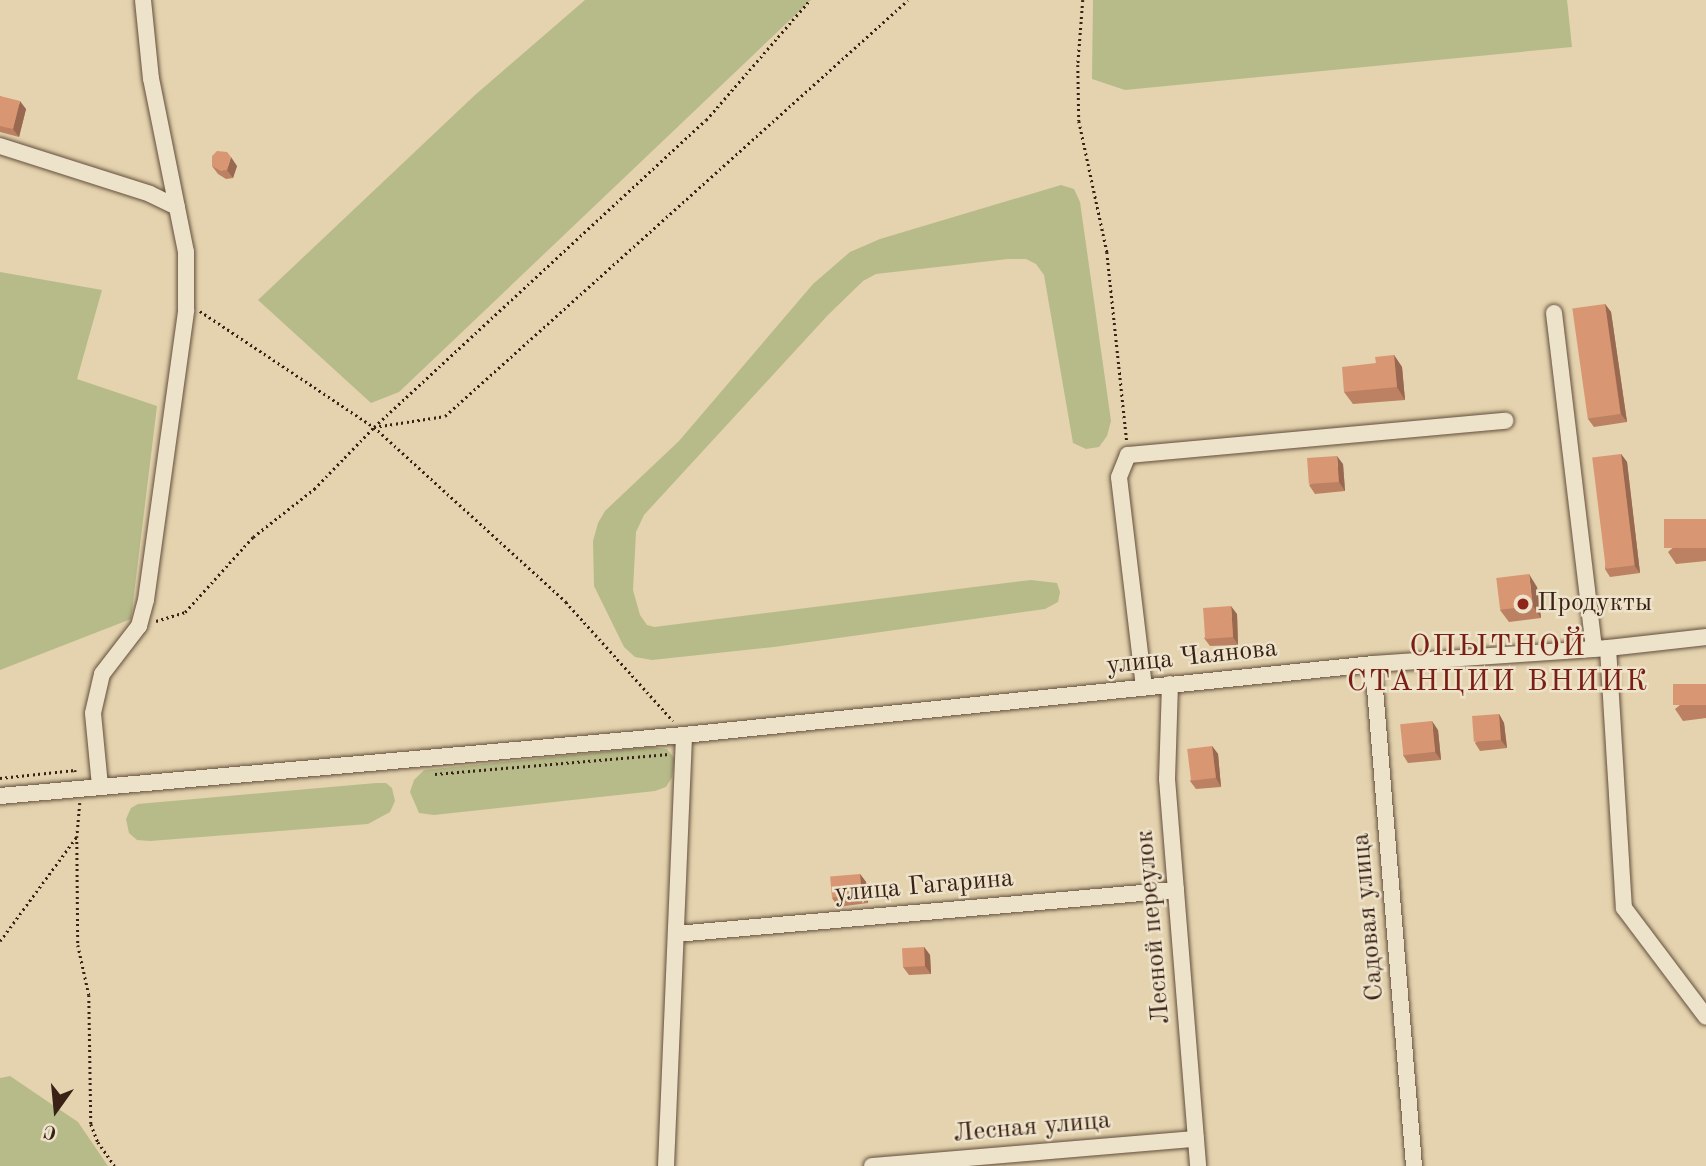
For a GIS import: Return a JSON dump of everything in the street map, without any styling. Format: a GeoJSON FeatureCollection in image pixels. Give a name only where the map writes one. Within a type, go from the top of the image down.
{"type":"FeatureCollection","features":[{"type":"Feature","properties":{"kind":"street"},"geometry":{"type":"LineString","coordinates":[[100,786],[93,713],[102,674],[139,626],[146,600],[186,310],[186,251],[151,79],[143,0]]}},
{"type":"Feature","properties":{"kind":"street"},"geometry":{"type":"LineString","coordinates":[[0,146],[150,194],[177,207]]}},
{"type":"Feature","properties":{"kind":"street"},"geometry":{"type":"LineString","coordinates":[[1554,313],[1601,649],[1624,908],[1706,1017]]}},
{"type":"Feature","properties":{"kind":"street"},"geometry":{"type":"LineString","coordinates":[[1144,687],[1119,477],[1128,455],[1505,421]]}},
{"type":"Feature","properties":{"kind":"street","name":"улица Чаянова"},"geometry":{"type":"LineString","coordinates":[[0,796],[684,735],[1373,664],[1601,649],[1706,637]]}},
{"type":"Feature","properties":{"kind":"street","name":"Садовая улица"},"geometry":{"type":"LineString","coordinates":[[1373,664],[1414,1166]]}},
{"type":"Feature","properties":{"kind":"street","name":"Лесной переулок"},"geometry":{"type":"LineString","coordinates":[[1170,684],[1167,779],[1198,1166]]}},
{"type":"Feature","properties":{"kind":"street"},"geometry":{"type":"LineString","coordinates":[[666,1166],[684,735]]}},
{"type":"Feature","properties":{"kind":"street","name":"улица Гагарина"},"geometry":{"type":"LineString","coordinates":[[676,933],[1176,890]]}},
{"type":"Feature","properties":{"kind":"street","name":"Лесная улица"},"geometry":{"type":"LineString","coordinates":[[872,1166],[1196,1139]]}},
{"type":"Feature","properties":{"kind":"path"},"geometry":{"type":"LineString","coordinates":[[139,626],[185,612],[253,537],[314,489],[374,428],[706,120],[810,0]]}},
{"type":"Feature","properties":{"kind":"path"},"geometry":{"type":"LineString","coordinates":[[374,428],[444,416],[908,0]]}},
{"type":"Feature","properties":{"kind":"path"},"geometry":{"type":"LineString","coordinates":[[1083,0],[1078,65],[1079,121],[1107,252],[1128,455]]}},
{"type":"Feature","properties":{"kind":"path"},"geometry":{"type":"LineString","coordinates":[[186,310],[202,311],[374,428],[566,603],[660,703],[684,735]]}},
{"type":"Feature","properties":{"kind":"path"},"geometry":{"type":"LineString","coordinates":[[81,788],[76,836],[78,945],[89,995],[92,1042],[91,1124],[98,1142],[115,1166]]}},
{"type":"Feature","properties":{"kind":"path"},"geometry":{"type":"LineString","coordinates":[[0,941],[76,836]]}},
{"type":"Feature","properties":{"kind":"green space"},"geometry":{"type":"Polygon","coordinates":[[[585,0],[811,0],[399,392],[371,403],[258,300],[475,95],[585,0]]]}},
{"type":"Feature","properties":{"kind":"green space"},"geometry":{"type":"Polygon","coordinates":[[[1093,0],[1567,0],[1572,47],[1125,90],[1092,79],[1093,0]]]}},
{"type":"Feature","properties":{"kind":"green space"},"geometry":{"type":"Polygon","coordinates":[[[1061,185],[1074,189],[1080,202],[1111,421],[1107,436],[1099,447],[1086,449],[1073,443],[1044,275],[1036,264],[1026,259],[1008,259],[876,274],[863,281],[828,315],[644,515],[636,532],[633,590],[640,615],[647,625],[654,627],[1031,580],[1057,583],[1060,592],[1058,602],[1045,609],[774,647],[652,660],[635,657],[624,647],[594,586],[593,541],[598,523],[605,511],[679,441],[813,284],[850,252],[880,239],[1061,185]]]}},
{"type":"Feature","properties":{"kind":"green space"},"geometry":{"type":"Polygon","coordinates":[[[0,272],[102,290],[77,379],[157,406],[131,619],[0,670],[0,272]]]}},
{"type":"Feature","properties":{"kind":"green space"},"geometry":{"type":"Polygon","coordinates":[[[651,747],[667,749],[675,759],[672,777],[666,787],[655,791],[434,815],[419,813],[410,792],[414,780],[424,770],[651,747]]]}},
{"type":"Feature","properties":{"kind":"green space"},"geometry":{"type":"Polygon","coordinates":[[[386,783],[392,788],[395,801],[390,812],[368,824],[150,841],[137,840],[129,833],[126,819],[131,808],[138,804],[386,783]]]}},
{"type":"Feature","properties":{"kind":"green space"},"geometry":{"type":"Polygon","coordinates":[[[10,1076],[78,1122],[108,1166],[0,1166],[0,1078],[10,1076]]]}},
{"type":"Feature","properties":{"kind":"building"},"geometry":{"type":"Polygon","coordinates":[[[0,96],[20,101],[13,129],[0,126],[0,96]]]}},
{"type":"Feature","properties":{"kind":"building"},"geometry":{"type":"Polygon","coordinates":[[[217,151],[227,152],[231,157],[227,170],[221,171],[212,166],[212,156],[217,151]]]}},
{"type":"Feature","properties":{"kind":"building"},"geometry":{"type":"Polygon","coordinates":[[[1605,304],[1620,414],[1588,419],[1572,309],[1605,304]]]}},
{"type":"Feature","properties":{"kind":"building"},"geometry":{"type":"Polygon","coordinates":[[[1394,355],[1397,387],[1344,392],[1342,367],[1376,363],[1375,357],[1394,355]]]}},
{"type":"Feature","properties":{"kind":"building"},"geometry":{"type":"Polygon","coordinates":[[[1621,454],[1635,565],[1606,569],[1592,458],[1621,454]]]}},
{"type":"Feature","properties":{"kind":"building"},"geometry":{"type":"Polygon","coordinates":[[[1337,456],[1339,482],[1309,484],[1307,458],[1337,456]]]}},
{"type":"Feature","properties":{"kind":"building"},"geometry":{"type":"Polygon","coordinates":[[[1664,519],[1706,519],[1706,548],[1664,548],[1664,519]]]}},
{"type":"Feature","properties":{"kind":"building"},"geometry":{"type":"Polygon","coordinates":[[[1529,574],[1533,606],[1500,610],[1496,578],[1529,574]]]}},
{"type":"Feature","properties":{"kind":"building"},"geometry":{"type":"Polygon","coordinates":[[[1231,606],[1233,637],[1205,639],[1203,608],[1231,606]]]}},
{"type":"Feature","properties":{"kind":"building"},"geometry":{"type":"Polygon","coordinates":[[[1673,684],[1706,684],[1706,705],[1673,705],[1673,684]]]}},
{"type":"Feature","properties":{"kind":"building"},"geometry":{"type":"Polygon","coordinates":[[[1499,714],[1501,740],[1474,742],[1472,716],[1499,714]]]}},
{"type":"Feature","properties":{"kind":"building"},"geometry":{"type":"Polygon","coordinates":[[[1432,721],[1435,752],[1403,755],[1400,724],[1432,721]]]}},
{"type":"Feature","properties":{"kind":"building"},"geometry":{"type":"Polygon","coordinates":[[[1212,746],[1216,778],[1191,781],[1187,749],[1212,746]]]}},
{"type":"Feature","properties":{"kind":"building"},"geometry":{"type":"Polygon","coordinates":[[[860,874],[862,895],[832,898],[830,877],[860,874]]]}},
{"type":"Feature","properties":{"kind":"building"},"geometry":{"type":"Polygon","coordinates":[[[924,947],[925,966],[903,967],[902,948],[924,947]]]}},
{"type":"Feature","properties":{"kind":"place","name":"Продукты"},"geometry":{"type":"Point","coordinates":[1523,604]}},
{"type":"Feature","properties":{"kind":"district","name":"ОПЫТНОЙ СТАНЦИИ ВНИИК"},"geometry":{"type":"Point","coordinates":[1498,664]}}]}
